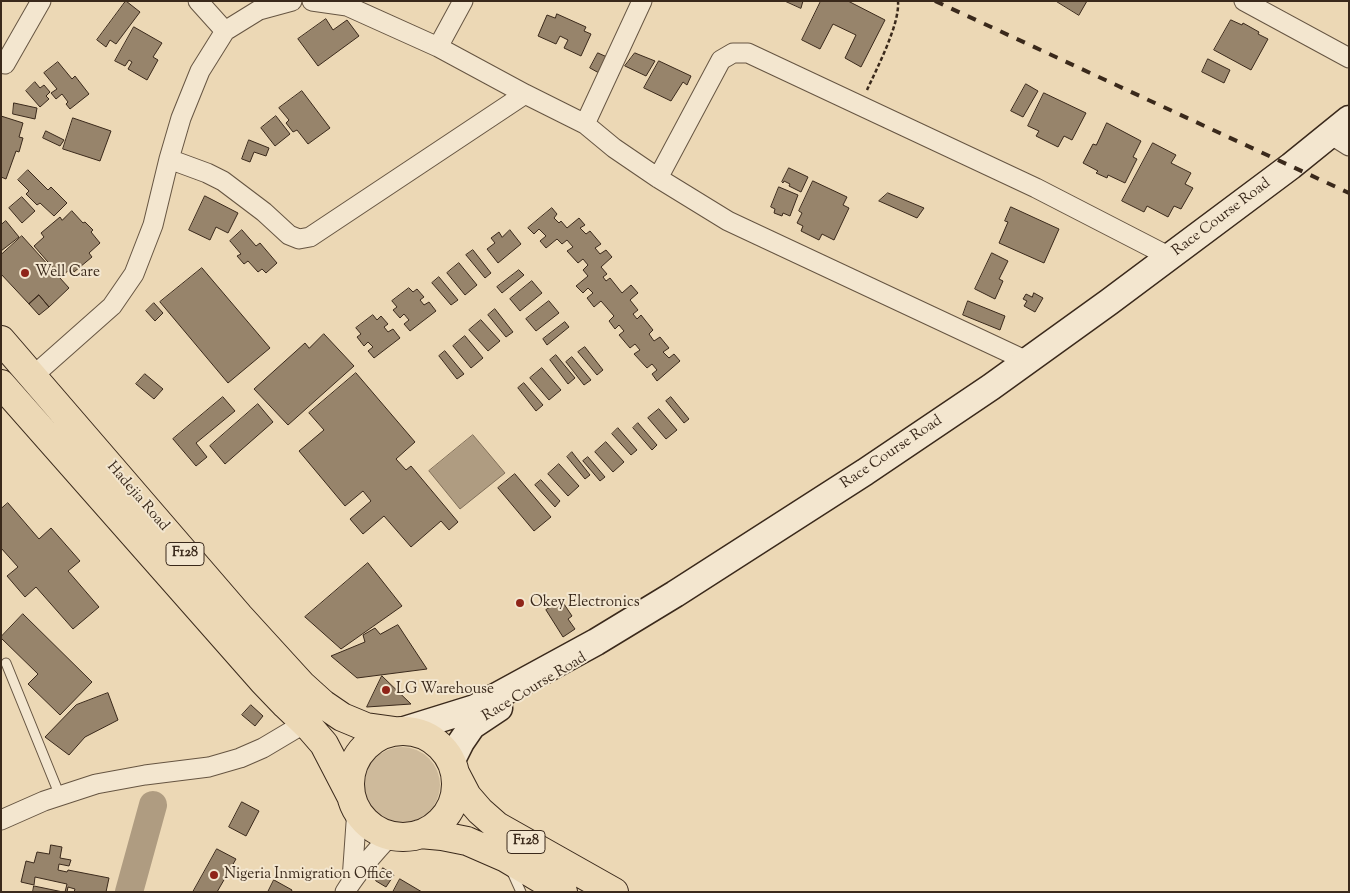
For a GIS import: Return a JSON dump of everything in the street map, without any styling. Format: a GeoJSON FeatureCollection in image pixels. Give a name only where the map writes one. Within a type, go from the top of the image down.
{"type":"FeatureCollection","features":[{"type":"Feature","properties":{"kind":"main road","name":"Hadejia Road"},"geometry":{"type":"LineString","coordinates":[[1,340],[239,616],[302,685],[323,704],[342,717],[366,727],[398,731]]}},
{"type":"Feature","properties":{"kind":"main road","name":"Hadejia Road"},"geometry":{"type":"LineString","coordinates":[[1,384],[262,681],[324,744],[354,803]]}},
{"type":"Feature","properties":{"kind":"main road","name":"F128"},"geometry":{"type":"LineString","coordinates":[[398,731],[416,732],[430,738],[442,747],[467,796],[480,811],[498,826],[614,892]]}},
{"type":"Feature","properties":{"kind":"main road"},"geometry":{"type":"LineString","coordinates":[[354,803],[350,779],[354,762],[364,747],[378,737],[398,731]]}},
{"type":"Feature","properties":{"kind":"main road"},"geometry":{"type":"LineString","coordinates":[[420,834],[437,825],[449,810],[456,792],[453,768]]}},
{"type":"Feature","properties":{"kind":"main road","name":"F128"},"geometry":{"type":"LineString","coordinates":[[354,803],[366,821],[377,830],[391,835],[406,837],[420,834],[466,841],[506,858],[563,892]]}},
{"type":"Feature","properties":{"kind":"street"},"geometry":{"type":"LineString","coordinates":[[5,64],[41,1]]}},
{"type":"Feature","properties":{"kind":"street"},"geometry":{"type":"LineString","coordinates":[[198,1],[225,31]]}},
{"type":"Feature","properties":{"kind":"street"},"geometry":{"type":"LineString","coordinates":[[33,376],[112,306],[134,274],[153,226],[169,159],[182,118],[200,71],[225,31],[259,10],[292,1]]}},
{"type":"Feature","properties":{"kind":"street"},"geometry":{"type":"LineString","coordinates":[[312,1],[347,6],[438,47],[585,124],[614,148],[658,178],[728,221],[1027,361]]}},
{"type":"Feature","properties":{"kind":"street"},"geometry":{"type":"LineString","coordinates":[[438,47],[463,1]]}},
{"type":"Feature","properties":{"kind":"street"},"geometry":{"type":"LineString","coordinates":[[585,124],[642,1]]}},
{"type":"Feature","properties":{"kind":"street"},"geometry":{"type":"LineString","coordinates":[[1244,1],[1349,58]]}},
{"type":"Feature","properties":{"kind":"street"},"geometry":{"type":"LineString","coordinates":[[658,178],[721,60],[733,53],[748,53],[1036,188],[1170,257]]}},
{"type":"Feature","properties":{"kind":"street"},"geometry":{"type":"LineString","coordinates":[[169,159],[208,173],[223,181],[264,212],[289,235],[299,239],[310,237],[525,94]]}},
{"type":"Feature","properties":{"kind":"street","name":"Race Course Road"},"geometry":{"type":"LineString","coordinates":[[398,731],[475,708],[620,627],[865,472],[991,387],[1170,257],[1291,166],[1344,135]]}},
{"type":"Feature","properties":{"kind":"street","name":"Race Course Road"},"geometry":{"type":"LineString","coordinates":[[453,768],[461,742],[472,726],[483,718],[695,594],[895,472],[1122,314],[1196,259],[1298,178],[1344,135]]}},
{"type":"Feature","properties":{"kind":"street"},"geometry":{"type":"LineString","coordinates":[[1,820],[44,801],[96,784],[145,775],[209,767],[232,761],[263,748],[305,723]]}},
{"type":"Feature","properties":{"kind":"street"},"geometry":{"type":"LineString","coordinates":[[348,886],[354,803]]}},
{"type":"Feature","properties":{"kind":"street"},"geometry":{"type":"LineString","coordinates":[[348,886],[391,835]]}},
{"type":"Feature","properties":{"kind":"lane"},"geometry":{"type":"LineString","coordinates":[[6,664],[60,796]]}},
{"type":"Feature","properties":{"kind":"lane"},"geometry":{"type":"LineString","coordinates":[[506,858],[521,892]]}},
{"type":"Feature","properties":{"kind":"path"},"geometry":{"type":"LineString","coordinates":[[861,105],[896,23],[899,9],[898,1]]}},
{"type":"Feature","properties":{"kind":"shaded area"},"geometry":{"type":"Polygon","coordinates":[[[473,435],[505,473],[460,509],[429,471],[473,435]]]}},
{"type":"Feature","properties":{"kind":"shaded area"},"geometry":{"type":"Polygon","coordinates":[[[402,747],[417,750],[429,758],[437,770],[440,785],[437,800],[429,812],[417,820],[402,823],[387,820],[375,812],[367,800],[364,785],[367,770],[375,758],[387,750],[402,747]]]}},
{"type":"Feature","properties":{"kind":"building"},"geometry":{"type":"Polygon","coordinates":[[[126,1],[140,12],[116,44],[110,40],[106,47],[97,40],[126,1]]]}},
{"type":"Feature","properties":{"kind":"building"},"geometry":{"type":"Polygon","coordinates":[[[785,1],[803,1],[801,8],[785,1]]]}},
{"type":"Feature","properties":{"kind":"building"},"geometry":{"type":"Polygon","coordinates":[[[821,1],[848,1],[885,20],[861,67],[845,58],[856,35],[833,24],[820,49],[802,40],[821,1]]]}},
{"type":"Feature","properties":{"kind":"building"},"geometry":{"type":"Polygon","coordinates":[[[1056,1],[1087,1],[1079,15],[1056,1]]]}},
{"type":"Feature","properties":{"kind":"building"},"geometry":{"type":"Polygon","coordinates":[[[557,14],[586,27],[584,31],[591,34],[581,56],[564,48],[568,40],[560,36],[556,44],[538,36],[547,15],[555,18],[557,14]]]}},
{"type":"Feature","properties":{"kind":"building"},"geometry":{"type":"Polygon","coordinates":[[[326,19],[333,30],[347,20],[359,36],[318,66],[298,39],[326,19]]]}},
{"type":"Feature","properties":{"kind":"building"},"geometry":{"type":"Polygon","coordinates":[[[1231,20],[1242,25],[1243,23],[1268,39],[1251,70],[1214,50],[1231,20]]]}},
{"type":"Feature","properties":{"kind":"building"},"geometry":{"type":"Polygon","coordinates":[[[134,27],[162,43],[153,57],[158,60],[147,80],[128,69],[132,62],[129,60],[125,66],[115,61],[134,27]]]}},
{"type":"Feature","properties":{"kind":"building"},"geometry":{"type":"Polygon","coordinates":[[[598,53],[607,57],[599,73],[590,68],[598,53]]]}},
{"type":"Feature","properties":{"kind":"building"},"geometry":{"type":"Polygon","coordinates":[[[635,53],[655,61],[646,76],[625,66],[635,53]]]}},
{"type":"Feature","properties":{"kind":"building"},"geometry":{"type":"Polygon","coordinates":[[[1208,59],[1230,70],[1224,83],[1202,72],[1208,59]]]}},
{"type":"Feature","properties":{"kind":"building"},"geometry":{"type":"Polygon","coordinates":[[[659,61],[691,76],[687,85],[683,82],[671,101],[644,88],[659,61]]]}},
{"type":"Feature","properties":{"kind":"building"},"geometry":{"type":"Polygon","coordinates":[[[58,62],[72,79],[75,76],[89,94],[70,109],[66,104],[68,102],[62,94],[56,99],[51,93],[57,89],[44,73],[58,62]]]}},
{"type":"Feature","properties":{"kind":"building"},"geometry":{"type":"Polygon","coordinates":[[[35,82],[40,88],[44,85],[50,92],[46,96],[49,99],[40,107],[26,91],[35,82]]]}},
{"type":"Feature","properties":{"kind":"building"},"geometry":{"type":"Polygon","coordinates":[[[1026,84],[1038,91],[1023,117],[1011,111],[1026,84]]]}},
{"type":"Feature","properties":{"kind":"building"},"geometry":{"type":"Polygon","coordinates":[[[302,91],[330,128],[308,144],[297,130],[293,132],[286,123],[289,120],[279,108],[302,91]]]}},
{"type":"Feature","properties":{"kind":"building"},"geometry":{"type":"Polygon","coordinates":[[[1044,93],[1086,113],[1072,140],[1064,136],[1058,147],[1036,136],[1039,131],[1028,126],[1044,93]]]}},
{"type":"Feature","properties":{"kind":"building"},"geometry":{"type":"Polygon","coordinates":[[[14,103],[37,108],[35,119],[13,114],[14,103]]]}},
{"type":"Feature","properties":{"kind":"building"},"geometry":{"type":"Polygon","coordinates":[[[1,116],[23,123],[19,137],[23,138],[19,152],[16,151],[6,179],[1,177],[1,116]]]}},
{"type":"Feature","properties":{"kind":"building"},"geometry":{"type":"Polygon","coordinates":[[[276,116],[290,134],[275,146],[261,128],[276,116]]]}},
{"type":"Feature","properties":{"kind":"building"},"geometry":{"type":"Polygon","coordinates":[[[73,118],[111,131],[100,161],[63,149],[73,118]]]}},
{"type":"Feature","properties":{"kind":"building"},"geometry":{"type":"Polygon","coordinates":[[[1107,123],[1141,141],[1133,157],[1137,159],[1125,183],[1108,175],[1107,178],[1096,173],[1098,171],[1083,163],[1093,144],[1096,145],[1107,123]]]}},
{"type":"Feature","properties":{"kind":"building"},"geometry":{"type":"Polygon","coordinates":[[[46,131],[64,140],[60,146],[43,138],[46,131]]]}},
{"type":"Feature","properties":{"kind":"building"},"geometry":{"type":"Polygon","coordinates":[[[249,140],[269,148],[266,156],[254,152],[250,162],[242,159],[249,140]]]}},
{"type":"Feature","properties":{"kind":"building"},"geometry":{"type":"Polygon","coordinates":[[[1153,143],[1176,155],[1171,163],[1191,173],[1185,184],[1193,188],[1181,209],[1174,206],[1168,217],[1147,206],[1144,212],[1122,201],[1153,143]]]}},
{"type":"Feature","properties":{"kind":"building"},"geometry":{"type":"Polygon","coordinates":[[[789,168],[808,177],[801,192],[789,186],[790,184],[782,182],[789,168]]]}},
{"type":"Feature","properties":{"kind":"building"},"geometry":{"type":"Polygon","coordinates":[[[28,170],[48,190],[51,187],[67,203],[54,216],[40,203],[37,205],[26,194],[29,191],[18,180],[28,170]]]}},
{"type":"Feature","properties":{"kind":"building"},"geometry":{"type":"Polygon","coordinates":[[[813,181],[847,197],[843,205],[849,208],[834,240],[822,234],[819,240],[801,231],[803,226],[797,223],[802,213],[799,211],[813,181]]]}},
{"type":"Feature","properties":{"kind":"building"},"geometry":{"type":"Polygon","coordinates":[[[779,187],[798,195],[790,216],[783,213],[782,216],[774,213],[775,209],[771,207],[779,187]]]}},
{"type":"Feature","properties":{"kind":"building"},"geometry":{"type":"Polygon","coordinates":[[[888,193],[924,208],[917,218],[879,201],[888,193]]]}},
{"type":"Feature","properties":{"kind":"building"},"geometry":{"type":"Polygon","coordinates":[[[205,196],[238,213],[228,233],[216,227],[210,240],[189,230],[205,196]]]}},
{"type":"Feature","properties":{"kind":"building"},"geometry":{"type":"Polygon","coordinates":[[[22,197],[35,211],[22,223],[9,208],[22,197]]]}},
{"type":"Feature","properties":{"kind":"building"},"geometry":{"type":"Polygon","coordinates":[[[1011,207],[1059,229],[1044,263],[999,243],[1008,222],[1005,221],[1011,207]]]}},
{"type":"Feature","properties":{"kind":"building"},"geometry":{"type":"Polygon","coordinates":[[[552,208],[557,214],[554,218],[559,223],[561,221],[567,228],[579,218],[585,225],[580,228],[586,234],[590,231],[601,244],[595,248],[600,254],[606,250],[612,257],[601,267],[607,274],[603,277],[606,281],[610,278],[622,293],[631,285],[638,293],[630,300],[638,310],[633,314],[637,319],[641,315],[653,330],[649,334],[654,341],[660,337],[669,348],[663,352],[669,358],[674,354],[680,361],[657,381],[652,374],[657,370],[652,364],[647,368],[634,354],[640,350],[635,344],[630,348],[619,335],[624,331],[619,325],[615,329],[609,321],[614,316],[601,301],[594,307],[587,298],[593,293],[588,288],[583,293],[576,286],[588,276],[583,270],[588,265],[583,259],[578,263],[567,251],[573,247],[567,240],[562,244],[557,239],[546,248],[540,241],[546,236],[539,229],[534,234],[528,228],[552,208]]]}},
{"type":"Feature","properties":{"kind":"building"},"geometry":{"type":"Polygon","coordinates":[[[72,211],[83,223],[85,222],[93,230],[91,232],[100,243],[89,253],[92,257],[74,272],[71,268],[61,277],[34,246],[44,237],[41,233],[60,217],[62,220],[72,211]]]}},
{"type":"Feature","properties":{"kind":"building"},"geometry":{"type":"Polygon","coordinates":[[[6,221],[19,237],[1,251],[1,225],[6,221]]]}},
{"type":"Feature","properties":{"kind":"building"},"geometry":{"type":"Polygon","coordinates":[[[242,230],[256,246],[260,243],[277,263],[266,273],[262,269],[258,272],[248,261],[244,264],[237,256],[241,254],[230,241],[242,230]]]}},
{"type":"Feature","properties":{"kind":"building"},"geometry":{"type":"Polygon","coordinates":[[[510,230],[521,244],[498,263],[487,249],[495,243],[491,238],[499,232],[502,237],[510,230]]]}},
{"type":"Feature","properties":{"kind":"building"},"geometry":{"type":"Polygon","coordinates":[[[22,236],[69,288],[49,307],[39,295],[29,304],[1,274],[1,255],[22,236]]]}},
{"type":"Feature","properties":{"kind":"building"},"geometry":{"type":"Polygon","coordinates":[[[473,250],[491,273],[485,278],[466,255],[473,250]]]}},
{"type":"Feature","properties":{"kind":"building"},"geometry":{"type":"Polygon","coordinates":[[[992,253],[1008,261],[999,279],[1003,281],[995,299],[975,289],[992,253]]]}},
{"type":"Feature","properties":{"kind":"building"},"geometry":{"type":"Polygon","coordinates":[[[459,263],[477,285],[465,295],[447,273],[459,263]]]}},
{"type":"Feature","properties":{"kind":"building"},"geometry":{"type":"Polygon","coordinates":[[[202,268],[270,348],[228,383],[160,302],[202,268]]]}},
{"type":"Feature","properties":{"kind":"building"},"geometry":{"type":"Polygon","coordinates":[[[519,270],[524,275],[502,293],[497,287],[519,270]]]}},
{"type":"Feature","properties":{"kind":"building"},"geometry":{"type":"Polygon","coordinates":[[[439,277],[458,300],[451,305],[432,283],[439,277]]]}},
{"type":"Feature","properties":{"kind":"building"},"geometry":{"type":"Polygon","coordinates":[[[532,281],[542,293],[520,311],[510,299],[532,281]]]}},
{"type":"Feature","properties":{"kind":"building"},"geometry":{"type":"Polygon","coordinates":[[[409,288],[413,292],[417,289],[424,297],[420,300],[424,305],[429,302],[436,311],[410,331],[404,324],[409,320],[404,314],[400,318],[393,310],[397,307],[392,301],[409,288]]]}},
{"type":"Feature","properties":{"kind":"building"},"geometry":{"type":"Polygon","coordinates":[[[1034,293],[1043,298],[1035,312],[1024,306],[1027,301],[1023,299],[1026,294],[1032,297],[1034,293]]]}},
{"type":"Feature","properties":{"kind":"building"},"geometry":{"type":"Polygon","coordinates":[[[39,295],[49,307],[39,315],[29,304],[39,295]]]}},
{"type":"Feature","properties":{"kind":"building"},"geometry":{"type":"Polygon","coordinates":[[[549,301],[559,313],[536,331],[526,319],[549,301]]]}},
{"type":"Feature","properties":{"kind":"building"},"geometry":{"type":"Polygon","coordinates":[[[968,301],[1005,316],[1000,330],[963,315],[968,301]]]}},
{"type":"Feature","properties":{"kind":"building"},"geometry":{"type":"Polygon","coordinates":[[[154,303],[163,313],[155,321],[146,311],[154,303]]]}},
{"type":"Feature","properties":{"kind":"building"},"geometry":{"type":"Polygon","coordinates":[[[495,309],[513,332],[506,337],[488,315],[495,309]]]}},
{"type":"Feature","properties":{"kind":"building"},"geometry":{"type":"Polygon","coordinates":[[[373,315],[377,320],[381,316],[388,324],[384,327],[388,332],[393,329],[400,338],[374,358],[368,351],[373,347],[368,342],[364,346],[357,337],[361,334],[356,328],[373,315]]]}},
{"type":"Feature","properties":{"kind":"building"},"geometry":{"type":"Polygon","coordinates":[[[481,320],[500,341],[488,351],[469,330],[481,320]]]}},
{"type":"Feature","properties":{"kind":"building"},"geometry":{"type":"Polygon","coordinates":[[[565,322],[569,327],[547,345],[543,339],[565,322]]]}},
{"type":"Feature","properties":{"kind":"building"},"geometry":{"type":"Polygon","coordinates":[[[324,334],[354,366],[288,425],[254,389],[305,343],[309,348],[324,334]]]}},
{"type":"Feature","properties":{"kind":"building"},"geometry":{"type":"Polygon","coordinates":[[[465,336],[483,358],[471,368],[453,346],[465,336]]]}},
{"type":"Feature","properties":{"kind":"building"},"geometry":{"type":"Polygon","coordinates":[[[585,347],[603,370],[597,375],[578,352],[585,347]]]}},
{"type":"Feature","properties":{"kind":"building"},"geometry":{"type":"Polygon","coordinates":[[[445,351],[464,374],[457,379],[439,356],[445,351]]]}},
{"type":"Feature","properties":{"kind":"building"},"geometry":{"type":"Polygon","coordinates":[[[556,355],[575,378],[568,384],[550,360],[556,355]]]}},
{"type":"Feature","properties":{"kind":"building"},"geometry":{"type":"Polygon","coordinates":[[[572,357],[591,380],[584,385],[566,362],[572,357]]]}},
{"type":"Feature","properties":{"kind":"building"},"geometry":{"type":"Polygon","coordinates":[[[542,368],[561,390],[549,400],[530,378],[542,368]]]}},
{"type":"Feature","properties":{"kind":"building"},"geometry":{"type":"Polygon","coordinates":[[[356,373],[415,442],[396,459],[406,470],[411,466],[458,522],[449,530],[441,521],[411,547],[384,516],[363,534],[350,519],[371,501],[363,491],[345,506],[299,451],[324,430],[309,413],[356,373]]]}},
{"type":"Feature","properties":{"kind":"building"},"geometry":{"type":"Polygon","coordinates":[[[145,374],[163,389],[154,399],[136,384],[145,374]]]}},
{"type":"Feature","properties":{"kind":"building"},"geometry":{"type":"Polygon","coordinates":[[[524,383],[543,405],[536,411],[518,388],[524,383]]]}},
{"type":"Feature","properties":{"kind":"building"},"geometry":{"type":"Polygon","coordinates":[[[223,397],[235,411],[196,443],[207,457],[196,466],[173,439],[223,397]]]}},
{"type":"Feature","properties":{"kind":"building"},"geometry":{"type":"Polygon","coordinates":[[[671,397],[689,419],[684,423],[666,401],[671,397]]]}},
{"type":"Feature","properties":{"kind":"building"},"geometry":{"type":"Polygon","coordinates":[[[258,404],[273,422],[225,464],[210,446],[258,404]]]}},
{"type":"Feature","properties":{"kind":"building"},"geometry":{"type":"Polygon","coordinates":[[[659,409],[677,430],[666,439],[648,418],[659,409]]]}},
{"type":"Feature","properties":{"kind":"building"},"geometry":{"type":"Polygon","coordinates":[[[638,423],[657,445],[652,450],[633,428],[638,423]]]}},
{"type":"Feature","properties":{"kind":"building"},"geometry":{"type":"Polygon","coordinates":[[[618,428],[637,450],[631,455],[612,434],[618,428]]]}},
{"type":"Feature","properties":{"kind":"building"},"geometry":{"type":"Polygon","coordinates":[[[606,442],[624,462],[613,472],[595,452],[606,442]]]}},
{"type":"Feature","properties":{"kind":"building"},"geometry":{"type":"Polygon","coordinates":[[[572,452],[590,475],[585,479],[567,457],[572,452]]]}},
{"type":"Feature","properties":{"kind":"building"},"geometry":{"type":"Polygon","coordinates":[[[588,457],[605,477],[600,481],[583,461],[588,457]]]}},
{"type":"Feature","properties":{"kind":"building"},"geometry":{"type":"Polygon","coordinates":[[[559,464],[579,486],[568,496],[548,474],[559,464]]]}},
{"type":"Feature","properties":{"kind":"building"},"geometry":{"type":"Polygon","coordinates":[[[515,474],[551,517],[534,531],[498,488],[515,474]]]}},
{"type":"Feature","properties":{"kind":"building"},"geometry":{"type":"Polygon","coordinates":[[[541,480],[560,501],[555,507],[535,485],[541,480]]]}},
{"type":"Feature","properties":{"kind":"building"},"geometry":{"type":"Polygon","coordinates":[[[8,503],[39,539],[51,528],[80,561],[68,571],[99,607],[73,629],[36,587],[25,597],[7,576],[18,567],[1,548],[1,509],[8,503]]]}},
{"type":"Feature","properties":{"kind":"building"},"geometry":{"type":"Polygon","coordinates":[[[368,563],[402,606],[341,649],[305,617],[368,563]]]}},
{"type":"Feature","properties":{"kind":"building"},"geometry":{"type":"Polygon","coordinates":[[[562,601],[572,616],[568,619],[575,629],[563,637],[546,610],[562,601]]]}},
{"type":"Feature","properties":{"kind":"building"},"geometry":{"type":"Polygon","coordinates":[[[23,614],[92,682],[60,715],[28,684],[38,674],[1,638],[23,614]]]}},
{"type":"Feature","properties":{"kind":"building"},"geometry":{"type":"Polygon","coordinates":[[[398,625],[427,669],[357,678],[331,656],[365,642],[363,635],[375,628],[380,634],[398,625]]]}},
{"type":"Feature","properties":{"kind":"building","name":"LG Warehouse"},"geometry":{"type":"Polygon","coordinates":[[[382,676],[411,704],[367,707],[382,676]]]}},
{"type":"Feature","properties":{"kind":"building"},"geometry":{"type":"Polygon","coordinates":[[[108,693],[118,720],[85,737],[69,755],[45,737],[76,705],[108,693]]]}},
{"type":"Feature","properties":{"kind":"building"},"geometry":{"type":"Polygon","coordinates":[[[251,705],[263,716],[255,726],[242,715],[251,705]]]}},
{"type":"Feature","properties":{"kind":"building"},"geometry":{"type":"Polygon","coordinates":[[[242,802],[259,811],[246,836],[229,827],[242,802]]]}},
{"type":"Feature","properties":{"kind":"building"},"geometry":{"type":"Polygon","coordinates":[[[51,845],[62,847],[60,858],[71,860],[69,866],[59,864],[58,870],[67,872],[68,870],[109,878],[106,892],[74,892],[75,889],[68,887],[67,892],[65,892],[67,884],[35,877],[34,885],[21,882],[26,861],[34,863],[37,852],[49,854],[51,845]]]}},
{"type":"Feature","properties":{"kind":"building","name":"Nigeria Inmigration Office"},"geometry":{"type":"Polygon","coordinates":[[[217,849],[236,859],[217,892],[193,892],[217,849]]]}},
{"type":"Feature","properties":{"kind":"building"},"geometry":{"type":"Polygon","coordinates":[[[383,868],[394,875],[386,887],[376,881],[383,868]]]}},
{"type":"Feature","properties":{"kind":"building"},"geometry":{"type":"Polygon","coordinates":[[[400,879],[422,892],[393,892],[400,879]]]}},
{"type":"Feature","properties":{"kind":"building","name":"Nigeria Inmigration Office"},"geometry":{"type":"Polygon","coordinates":[[[274,880],[292,890],[291,892],[268,892],[274,880]]]}},
{"type":"Feature","properties":{"kind":"building"},"geometry":{"type":"Polygon","coordinates":[[[34,886],[63,892],[33,892],[34,886]]]}},
{"type":"Feature","properties":{"kind":"waterway"},"geometry":{"type":"LineString","coordinates":[[129,892],[153,805]]}},
{"type":"Feature","properties":{"kind":"railway"},"geometry":{"type":"LineString","coordinates":[[935,1],[1349,193]]}},
{"type":"Feature","properties":{"kind":"place","name":"Well Care"},"geometry":{"type":"Point","coordinates":[25,273]}},
{"type":"Feature","properties":{"kind":"place","name":"Okey Electronics"},"geometry":{"type":"Point","coordinates":[520,603]}},
{"type":"Feature","properties":{"kind":"place","name":"LG Warehouse"},"geometry":{"type":"Point","coordinates":[386,690]}},
{"type":"Feature","properties":{"kind":"place","name":"Nigeria Inmigration Office"},"geometry":{"type":"Point","coordinates":[214,875]}}]}
